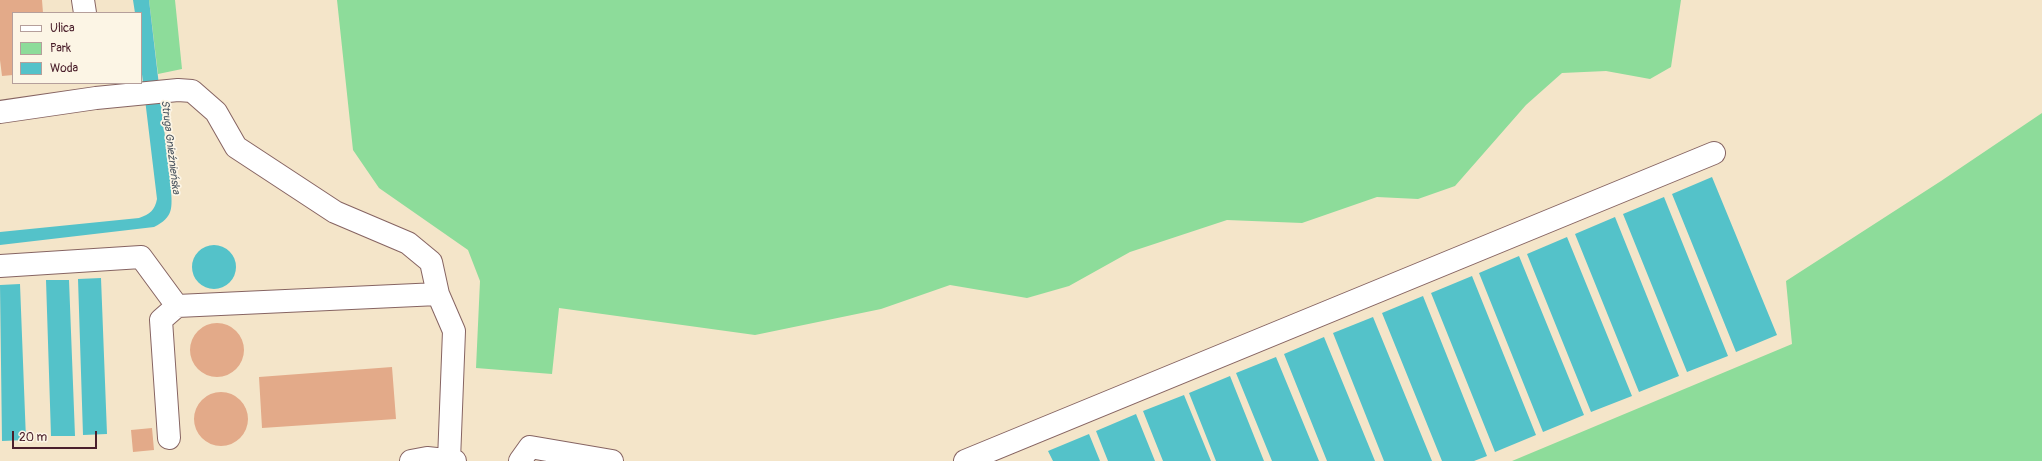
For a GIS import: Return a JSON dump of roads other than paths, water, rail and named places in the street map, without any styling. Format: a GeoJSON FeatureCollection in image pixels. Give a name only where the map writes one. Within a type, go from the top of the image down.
{"type":"FeatureCollection","features":[{"type":"Feature","properties":{"kind":"lane"},"geometry":{"type":"LineString","coordinates":[[83,0],[85,12]]}},
{"type":"Feature","properties":{"kind":"lane"},"geometry":{"type":"LineString","coordinates":[[0,112],[95,91],[118,97],[178,90],[192,91],[216,112],[236,147],[335,212],[408,243],[431,262],[438,294],[454,331],[452,461],[427,458],[411,461]]}},
{"type":"Feature","properties":{"kind":"lane"},"geometry":{"type":"LineString","coordinates":[[965,461],[1714,153]]}},
{"type":"Feature","properties":{"kind":"lane"},"geometry":{"type":"LineString","coordinates":[[0,266],[141,256],[177,306]]}},
{"type":"Feature","properties":{"kind":"lane"},"geometry":{"type":"LineString","coordinates":[[169,438],[161,320],[177,306],[438,294]]}},
{"type":"Feature","properties":{"kind":"lane"},"geometry":{"type":"LineString","coordinates":[[520,461],[530,447],[612,461]]}},
{"type":"Feature","properties":{"kind":"water"},"geometry":{"type":"Polygon","coordinates":[[[133,0],[149,0],[171,188],[172,201],[168,216],[165,220],[154,227],[0,245],[0,232],[139,218],[149,213],[155,206],[157,199],[142,74],[142,12],[135,12],[133,0]]]}},
{"type":"Feature","properties":{"kind":"water"},"geometry":{"type":"Polygon","coordinates":[[[1712,177],[1777,335],[1736,352],[1672,194],[1712,177]]]}},
{"type":"Feature","properties":{"kind":"water"},"geometry":{"type":"Polygon","coordinates":[[[1664,197],[1728,356],[1687,372],[1623,214],[1664,197]]]}},
{"type":"Feature","properties":{"kind":"water"},"geometry":{"type":"Polygon","coordinates":[[[1615,217],[1679,376],[1639,392],[1575,234],[1615,217]]]}},
{"type":"Feature","properties":{"kind":"water"},"geometry":{"type":"Polygon","coordinates":[[[1567,237],[1632,396],[1591,412],[1527,254],[1567,237]]]}},
{"type":"Feature","properties":{"kind":"water"},"geometry":{"type":"Polygon","coordinates":[[[218,245],[230,251],[235,259],[235,275],[230,283],[222,288],[210,289],[198,283],[193,275],[192,263],[198,251],[206,246],[218,245]]]}},
{"type":"Feature","properties":{"kind":"water"},"geometry":{"type":"Polygon","coordinates":[[[1519,256],[1584,415],[1543,432],[1479,273],[1519,256]]]}},
{"type":"Feature","properties":{"kind":"water"},"geometry":{"type":"Polygon","coordinates":[[[1472,276],[1536,435],[1495,452],[1431,293],[1472,276]]]}},
{"type":"Feature","properties":{"kind":"water"},"geometry":{"type":"Polygon","coordinates":[[[101,278],[107,434],[83,435],[78,279],[101,278]]]}},
{"type":"Feature","properties":{"kind":"water"},"geometry":{"type":"Polygon","coordinates":[[[46,280],[69,280],[75,436],[51,436],[46,280]]]}},
{"type":"Feature","properties":{"kind":"water"},"geometry":{"type":"Polygon","coordinates":[[[20,284],[26,440],[2,441],[0,285],[20,284]]]}},
{"type":"Feature","properties":{"kind":"water"},"geometry":{"type":"Polygon","coordinates":[[[1423,296],[1487,456],[1474,461],[1442,461],[1382,313],[1423,296]]]}},
{"type":"Feature","properties":{"kind":"water"},"geometry":{"type":"Polygon","coordinates":[[[1373,317],[1432,461],[1384,461],[1333,333],[1373,317]]]}},
{"type":"Feature","properties":{"kind":"water"},"geometry":{"type":"Polygon","coordinates":[[[1324,337],[1375,461],[1327,461],[1284,354],[1324,337]]]}},
{"type":"Feature","properties":{"kind":"water"},"geometry":{"type":"Polygon","coordinates":[[[1276,357],[1319,461],[1272,461],[1236,373],[1276,357]]]}},
{"type":"Feature","properties":{"kind":"water"},"geometry":{"type":"Polygon","coordinates":[[[1230,376],[1264,461],[1216,461],[1189,393],[1230,376]]]}},
{"type":"Feature","properties":{"kind":"water"},"geometry":{"type":"Polygon","coordinates":[[[1184,395],[1211,461],[1163,461],[1143,411],[1184,395]]]}},
{"type":"Feature","properties":{"kind":"water"},"geometry":{"type":"Polygon","coordinates":[[[1136,414],[1155,461],[1108,461],[1096,431],[1136,414]]]}},
{"type":"Feature","properties":{"kind":"water"},"geometry":{"type":"Polygon","coordinates":[[[1089,434],[1100,461],[1053,461],[1048,451],[1089,434]]]}},
{"type":"Feature","properties":{"kind":"water label","name":"Struga Gnieźnieńska"},"geometry":{"type":"Point","coordinates":[170,147]}}]}
